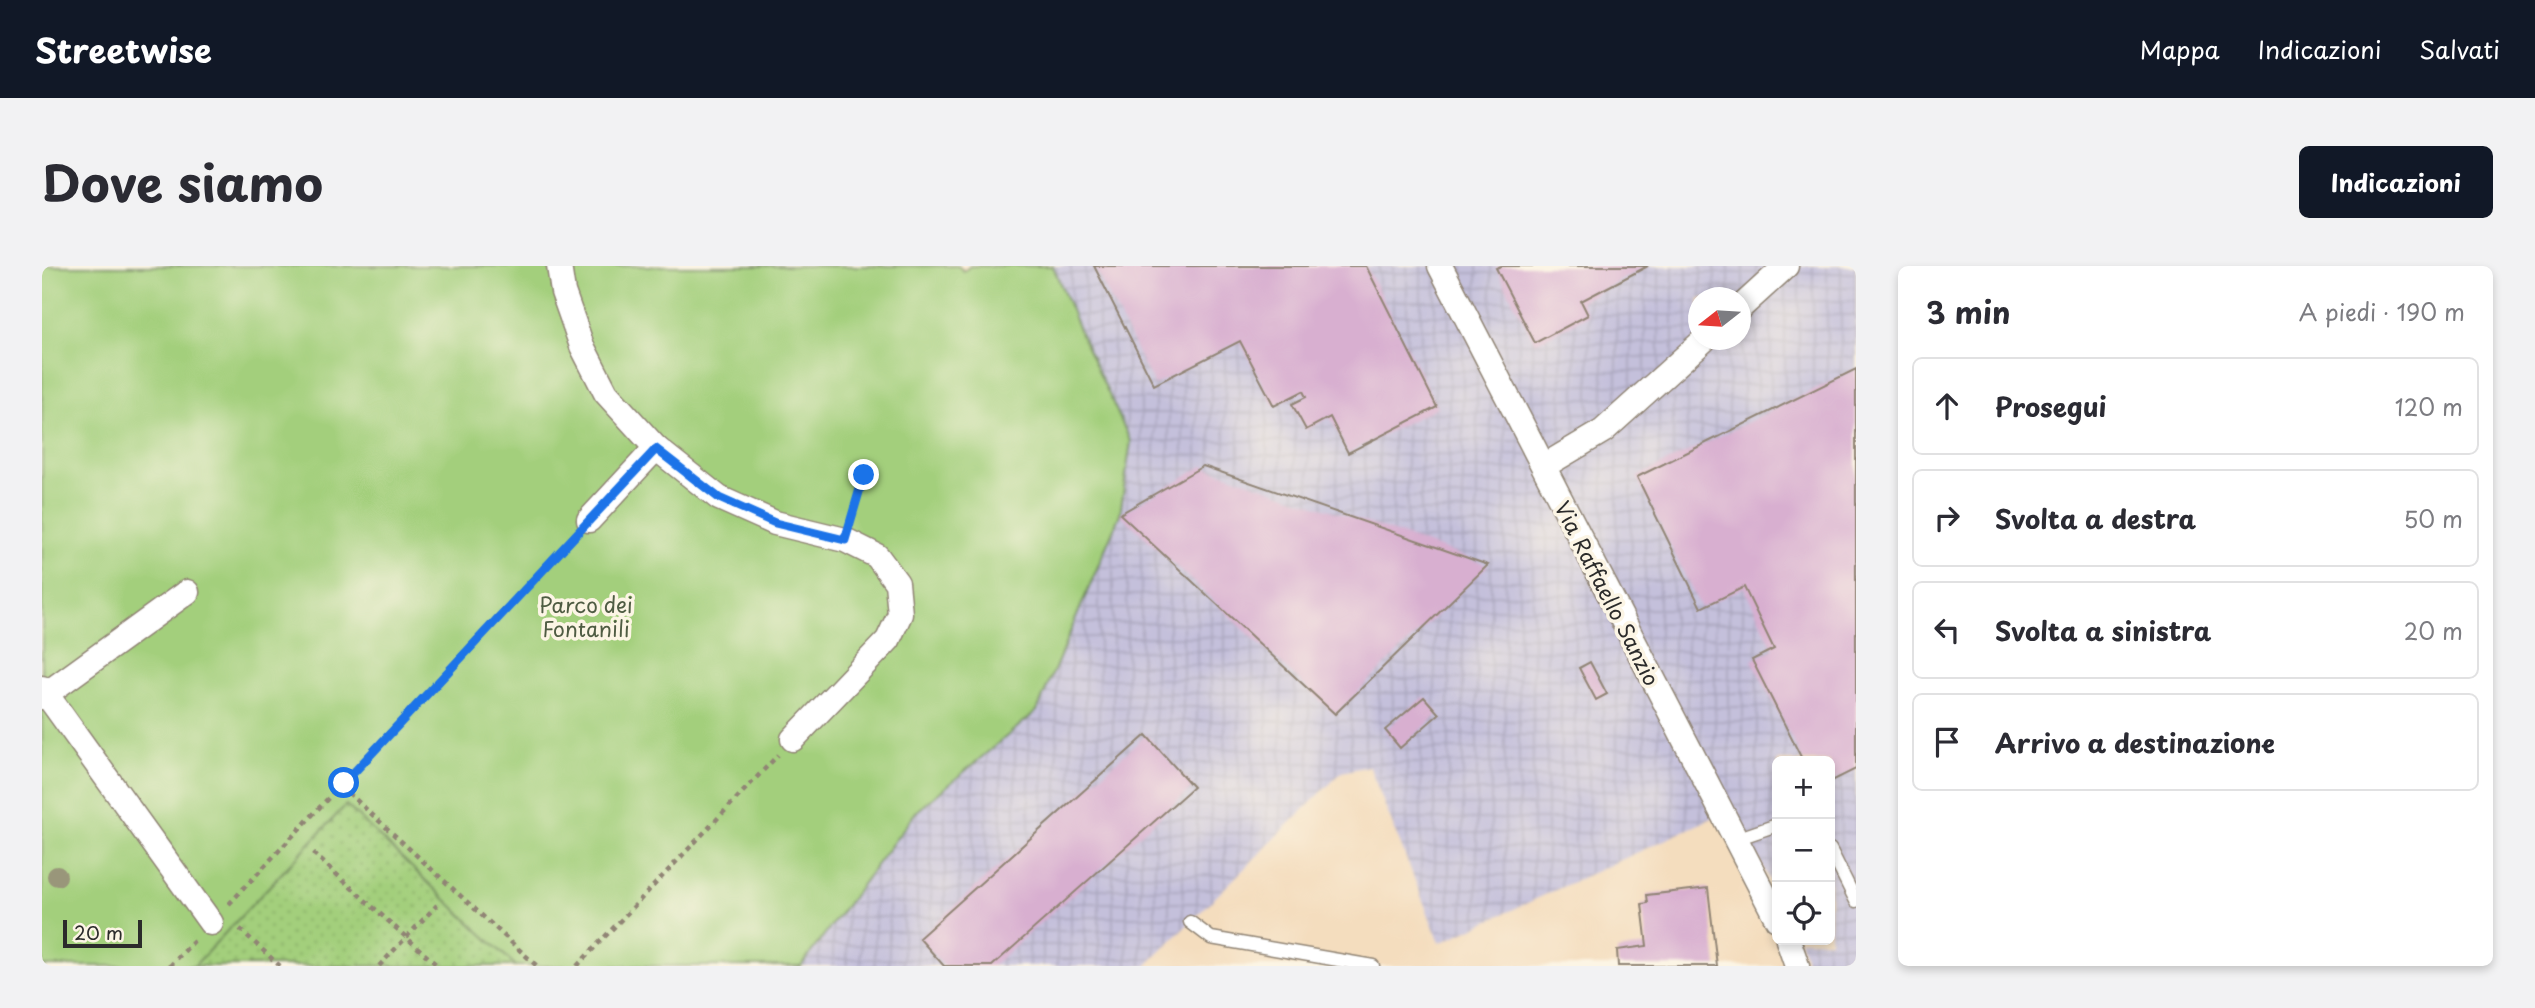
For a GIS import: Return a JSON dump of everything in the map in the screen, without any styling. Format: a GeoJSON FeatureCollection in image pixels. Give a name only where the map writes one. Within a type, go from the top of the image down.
{"type":"FeatureCollection","features":[{"type":"Feature","properties":{"kind":"street"},"geometry":{"type":"LineString","coordinates":[[559,266],[563,292],[582,346],[606,393],[656,449],[719,498],[775,523],[845,540],[877,556],[897,583],[901,614],[888,640],[793,739]]}},
{"type":"Feature","properties":{"kind":"street","name":"Via Raffaello Sanzio"},"geometry":{"type":"LineString","coordinates":[[1440,266],[1772,909]]}},
{"type":"Feature","properties":{"kind":"street"},"geometry":{"type":"LineString","coordinates":[[1751,298],[1787,266]]}},
{"type":"Feature","properties":{"kind":"street"},"geometry":{"type":"LineString","coordinates":[[1544,466],[1602,430],[1693,350]]}},
{"type":"Feature","properties":{"kind":"street"},"geometry":{"type":"LineString","coordinates":[[589,520],[656,449]]}},
{"type":"Feature","properties":{"kind":"street"},"geometry":{"type":"LineString","coordinates":[[187,592],[43,693],[211,923]]}},
{"type":"Feature","properties":{"kind":"street"},"geometry":{"type":"LineString","coordinates":[[1790,945],[1797,966]]}},
{"type":"Feature","properties":{"kind":"lane"},"geometry":{"type":"LineString","coordinates":[[1736,839],[1772,827]]}},
{"type":"Feature","properties":{"kind":"lane"},"geometry":{"type":"LineString","coordinates":[[1835,859],[1856,901]]}},
{"type":"Feature","properties":{"kind":"lane"},"geometry":{"type":"LineString","coordinates":[[1190,922],[1211,938],[1373,966]]}},
{"type":"Feature","properties":{"kind":"path"},"geometry":{"type":"LineString","coordinates":[[845,540],[864,475]]}},
{"type":"Feature","properties":{"kind":"path"},"geometry":{"type":"LineString","coordinates":[[170,966],[589,520]]}},
{"type":"Feature","properties":{"kind":"path"},"geometry":{"type":"LineString","coordinates":[[577,966],[793,739]]}},
{"type":"Feature","properties":{"kind":"path"},"geometry":{"type":"LineString","coordinates":[[341,786],[537,966]]}},
{"type":"Feature","properties":{"kind":"path"},"geometry":{"type":"LineString","coordinates":[[313,853],[438,966]]}},
{"type":"Feature","properties":{"kind":"path"},"geometry":{"type":"LineString","coordinates":[[379,966],[437,905]]}},
{"type":"Feature","properties":{"kind":"path"},"geometry":{"type":"LineString","coordinates":[[240,929],[280,966]]}},
{"type":"Feature","properties":{"kind":"shaded area"},"geometry":{"type":"Polygon","coordinates":[[[1053,266],[1856,266],[1856,966],[1807,966],[1801,945],[1835,945],[1835,756],[1772,756],[1772,885],[1732,809],[1440,943],[1369,766],[1342,772],[1146,966],[801,966],[916,812],[1037,711],[1080,332],[1053,266]]]}},
{"type":"Feature","properties":{"kind":"green space","name":"Parco dei Fontanili"},"geometry":{"type":"Polygon","coordinates":[[[42,266],[958,266],[964,271],[970,266],[1053,266],[1131,442],[1120,514],[1037,711],[916,812],[801,966],[42,966],[42,266]]]}},
{"type":"Feature","properties":{"kind":"green space"},"geometry":{"type":"Polygon","coordinates":[[[346,805],[516,966],[194,966],[346,805]]]}},
{"type":"Feature","properties":{"kind":"building"},"geometry":{"type":"Polygon","coordinates":[[[1094,266],[1366,266],[1437,407],[1348,453],[1330,417],[1306,430],[1292,404],[1306,397],[1303,391],[1274,406],[1240,341],[1154,385],[1094,266]]]}},
{"type":"Feature","properties":{"kind":"building"},"geometry":{"type":"Polygon","coordinates":[[[1648,266],[1581,301],[1588,315],[1535,343],[1496,268],[1648,266]]]}},
{"type":"Feature","properties":{"kind":"building"},"geometry":{"type":"Polygon","coordinates":[[[1856,369],[1856,769],[1835,780],[1835,756],[1800,756],[1752,660],[1774,649],[1744,587],[1701,608],[1637,477],[1856,369]]]}},
{"type":"Feature","properties":{"kind":"building"},"geometry":{"type":"Polygon","coordinates":[[[1203,466],[1488,565],[1335,714],[1120,514],[1203,466]]]}},
{"type":"Feature","properties":{"kind":"building"},"geometry":{"type":"Polygon","coordinates":[[[1590,662],[1607,694],[1596,700],[1579,668],[1590,662]]]}},
{"type":"Feature","properties":{"kind":"building"},"geometry":{"type":"Polygon","coordinates":[[[1424,697],[1439,714],[1400,748],[1385,730],[1424,697]]]}},
{"type":"Feature","properties":{"kind":"building"},"geometry":{"type":"Polygon","coordinates":[[[1146,735],[1193,787],[992,966],[944,966],[919,938],[1146,735]]]}},
{"type":"Feature","properties":{"kind":"building"},"geometry":{"type":"Polygon","coordinates":[[[1708,888],[1717,966],[1618,966],[1617,950],[1647,946],[1642,904],[1648,903],[1647,895],[1708,888]]]}},
{"type":"Feature","properties":{"kind":"route"},"geometry":{"type":"LineString","coordinates":[[344,783],[656,449],[719,498],[775,523],[845,540],[864,475]]}}]}
